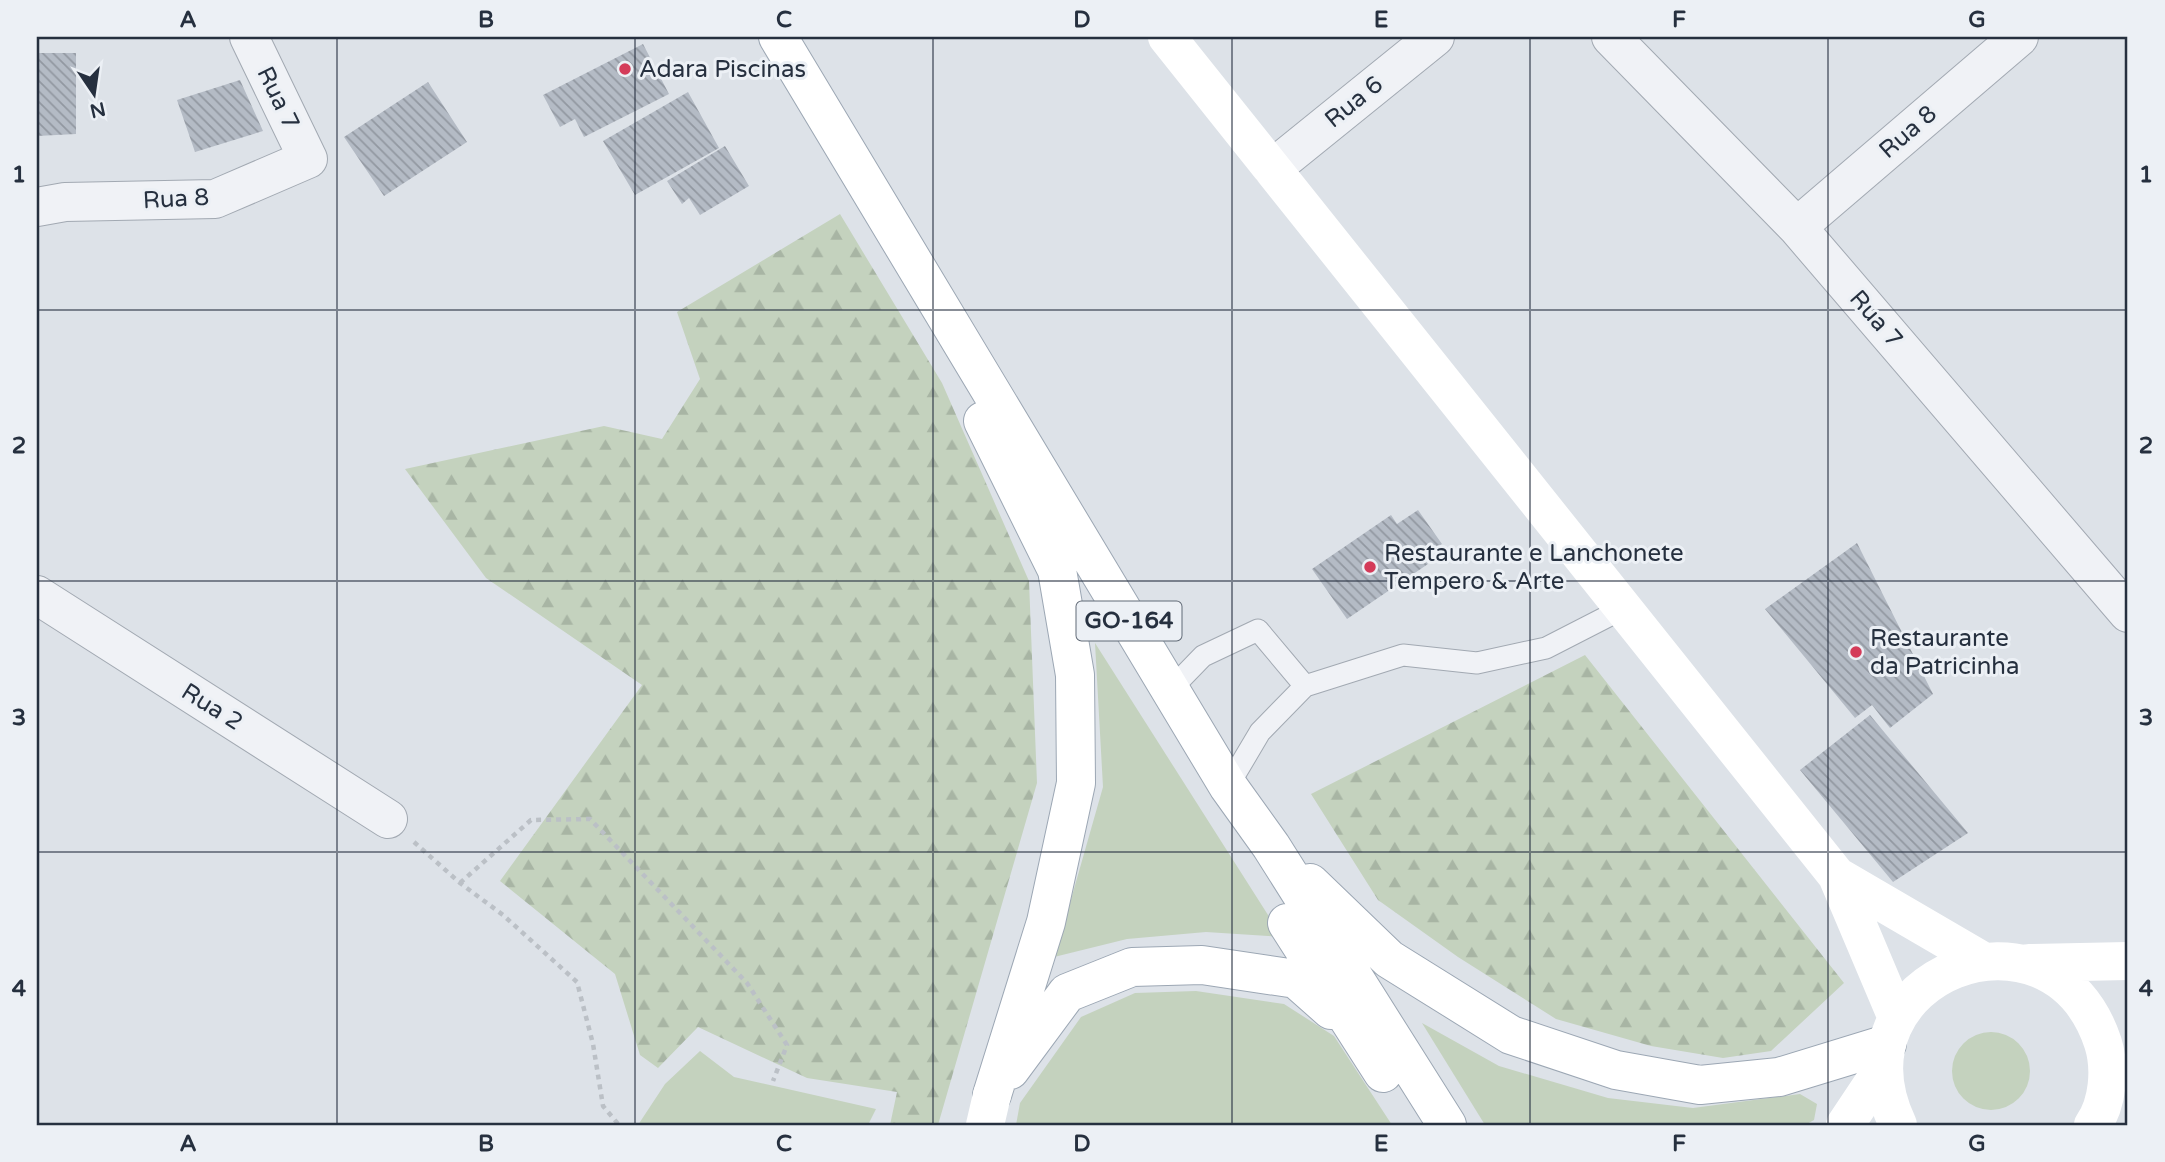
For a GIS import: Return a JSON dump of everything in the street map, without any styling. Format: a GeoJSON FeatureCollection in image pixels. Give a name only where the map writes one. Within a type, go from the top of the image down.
{"type":"FeatureCollection","features":[{"type":"Feature","properties":{"kind":"main road","name":"GO-164"},"geometry":{"type":"LineString","coordinates":[[754,37],[1351,1027],[1419,1125]]}},
{"type":"Feature","properties":{"kind":"main road","name":"GO-164"},"geometry":{"type":"LineString","coordinates":[[778,37],[1228,786],[1271,846],[1447,1125]]}},
{"type":"Feature","properties":{"kind":"main road"},"geometry":{"type":"LineString","coordinates":[[1167,37],[1837,876],[1927,932],[1981,960]]}},
{"type":"Feature","properties":{"kind":"main road"},"geometry":{"type":"LineString","coordinates":[[976,406],[1057,570],[1075,675],[1076,783],[1046,922],[989,1110]]}},
{"type":"Feature","properties":{"kind":"main road"},"geometry":{"type":"LineString","coordinates":[[1271,846],[1390,959],[1511,1035],[1616,1070],[1700,1085],[1779,1077],[1889,1043]]}},
{"type":"Feature","properties":{"kind":"main road"},"geometry":{"type":"LineString","coordinates":[[1837,876],[1889,1043],[1888,1103],[1898,1125]]}},
{"type":"Feature","properties":{"kind":"main road"},"geometry":{"type":"LineString","coordinates":[[1844,1125],[1918,990],[1947,971],[1981,960],[2024,963],[2128,961]]}},
{"type":"Feature","properties":{"kind":"main road"},"geometry":{"type":"LineString","coordinates":[[2024,963],[2064,983],[2094,1016],[2107,1057],[2100,1117]]}},
{"type":"Feature","properties":{"kind":"main road"},"geometry":{"type":"LineString","coordinates":[[989,1110],[1067,993],[1132,967],[1202,965],[1296,979],[1351,1027]]}},
{"type":"Feature","properties":{"kind":"main road"},"geometry":{"type":"LineString","coordinates":[[2100,1117],[2128,1071]]}},
{"type":"Feature","properties":{"kind":"street","name":"Rua 7"},"geometry":{"type":"LineString","coordinates":[[248,37],[308,159]]}},
{"type":"Feature","properties":{"kind":"street","name":"Rua 6"},"geometry":{"type":"LineString","coordinates":[[1273,168],[1435,37]]}},
{"type":"Feature","properties":{"kind":"street","name":"Rua 7"},"geometry":{"type":"LineString","coordinates":[[1611,37],[1797,227],[2128,613]]}},
{"type":"Feature","properties":{"kind":"street","name":"Rua 8"},"geometry":{"type":"LineString","coordinates":[[1797,227],[2019,37]]}},
{"type":"Feature","properties":{"kind":"street","name":"Rua 8"},"geometry":{"type":"LineString","coordinates":[[37,207],[65,202],[215,199],[308,159]]}},
{"type":"Feature","properties":{"kind":"street","name":"Rua 2"},"geometry":{"type":"LineString","coordinates":[[37,595],[388,819]]}},
{"type":"Feature","properties":{"kind":"lane"},"geometry":{"type":"LineString","coordinates":[[1228,786],[1260,732],[1305,686],[1403,655],[1477,663],[1546,649],[1624,608]]}},
{"type":"Feature","properties":{"kind":"lane"},"geometry":{"type":"LineString","coordinates":[[1170,690],[1203,656],[1258,630],[1305,686]]}},
{"type":"Feature","properties":{"kind":"path"},"geometry":{"type":"LineString","coordinates":[[388,819],[578,982],[593,1044],[603,1106],[619,1125]]}},
{"type":"Feature","properties":{"kind":"path"},"geometry":{"type":"LineString","coordinates":[[460,883],[531,820],[590,819],[747,983],[787,1045],[773,1081]]}},
{"type":"Feature","properties":{"kind":"green space"},"geometry":{"type":"Polygon","coordinates":[[[840,214],[942,383],[1029,581],[1037,783],[938,1125],[890,1125],[897,1092],[807,1078],[698,1027],[658,1068],[640,1055],[615,974],[500,881],[642,685],[486,578],[405,469],[604,426],[662,439],[700,379],[677,312],[840,214]]]}},
{"type":"Feature","properties":{"kind":"green space"},"geometry":{"type":"Polygon","coordinates":[[[1095,643],[1282,937],[1206,932],[1127,939],[1050,958],[1064,924],[1103,787],[1095,643]]]}},
{"type":"Feature","properties":{"kind":"green space"},"geometry":{"type":"Polygon","coordinates":[[[1585,655],[1844,983],[1771,1051],[1723,1058],[1651,1046],[1556,1019],[1458,957],[1378,900],[1311,794],[1585,655]]]}},
{"type":"Feature","properties":{"kind":"green space"},"geometry":{"type":"Polygon","coordinates":[[[1196,991],[1284,1004],[1334,1036],[1392,1125],[1016,1125],[1020,1103],[1081,1017],[1135,993],[1196,991]]]}},
{"type":"Feature","properties":{"kind":"green space"},"geometry":{"type":"Polygon","coordinates":[[[1422,1023],[1499,1066],[1608,1098],[1693,1108],[1800,1094],[1817,1104],[1814,1120],[1805,1125],[1485,1125],[1422,1023]]]}},
{"type":"Feature","properties":{"kind":"green space"},"geometry":{"type":"Polygon","coordinates":[[[1991,1032],[2006,1035],[2023,1049],[2030,1071],[2027,1086],[2013,1103],[1991,1110],[1976,1107],[1959,1093],[1952,1071],[1955,1056],[1969,1039],[1991,1032]]]}},
{"type":"Feature","properties":{"kind":"green space"},"geometry":{"type":"Polygon","coordinates":[[[700,1051],[734,1077],[876,1109],[868,1125],[638,1125],[665,1084],[700,1051]]]}},
{"type":"Feature","properties":{"kind":"building","name":"Adara Piscinas"},"geometry":{"type":"Polygon","coordinates":[[[643,44],[669,94],[584,137],[575,119],[560,127],[543,95],[643,44]]]}},
{"type":"Feature","properties":{"kind":"building"},"geometry":{"type":"Polygon","coordinates":[[[37,53],[76,53],[76,134],[37,136],[37,53]]]}},
{"type":"Feature","properties":{"kind":"building"},"geometry":{"type":"Polygon","coordinates":[[[240,80],[263,131],[195,152],[177,100],[240,80]]]}},
{"type":"Feature","properties":{"kind":"building"},"geometry":{"type":"Polygon","coordinates":[[[428,82],[467,142],[384,196],[344,137],[428,82]]]}},
{"type":"Feature","properties":{"kind":"building"},"geometry":{"type":"Polygon","coordinates":[[[688,92],[719,148],[635,195],[603,141],[688,92]]]}},
{"type":"Feature","properties":{"kind":"building"},"geometry":{"type":"Polygon","coordinates":[[[725,146],[749,186],[700,215],[689,198],[682,204],[667,181],[725,146]]]}},
{"type":"Feature","properties":{"kind":"building","name":"Restaurante e Lanchonete Tempero & Arte"},"geometry":{"type":"Polygon","coordinates":[[[1418,510],[1442,544],[1422,557],[1428,564],[1347,619],[1312,569],[1391,515],[1397,524],[1418,510]]]}},
{"type":"Feature","properties":{"kind":"building","name":"Restaurante da Patricinha"},"geometry":{"type":"Polygon","coordinates":[[[1857,543],[1933,694],[1890,728],[1872,705],[1855,718],[1765,609],[1857,543]]]}},
{"type":"Feature","properties":{"kind":"building"},"geometry":{"type":"Polygon","coordinates":[[[1870,715],[1968,833],[1893,882],[1800,770],[1870,715]]]}},
{"type":"Feature","properties":{"kind":"place","name":"Adara Piscinas"},"geometry":{"type":"Point","coordinates":[625,69]}},
{"type":"Feature","properties":{"kind":"place","name":"Restaurante e Lanchonete Tempero & Arte"},"geometry":{"type":"Point","coordinates":[1370,567]}},
{"type":"Feature","properties":{"kind":"place","name":"Restaurante da Patricinha"},"geometry":{"type":"Point","coordinates":[1856,652]}}]}
